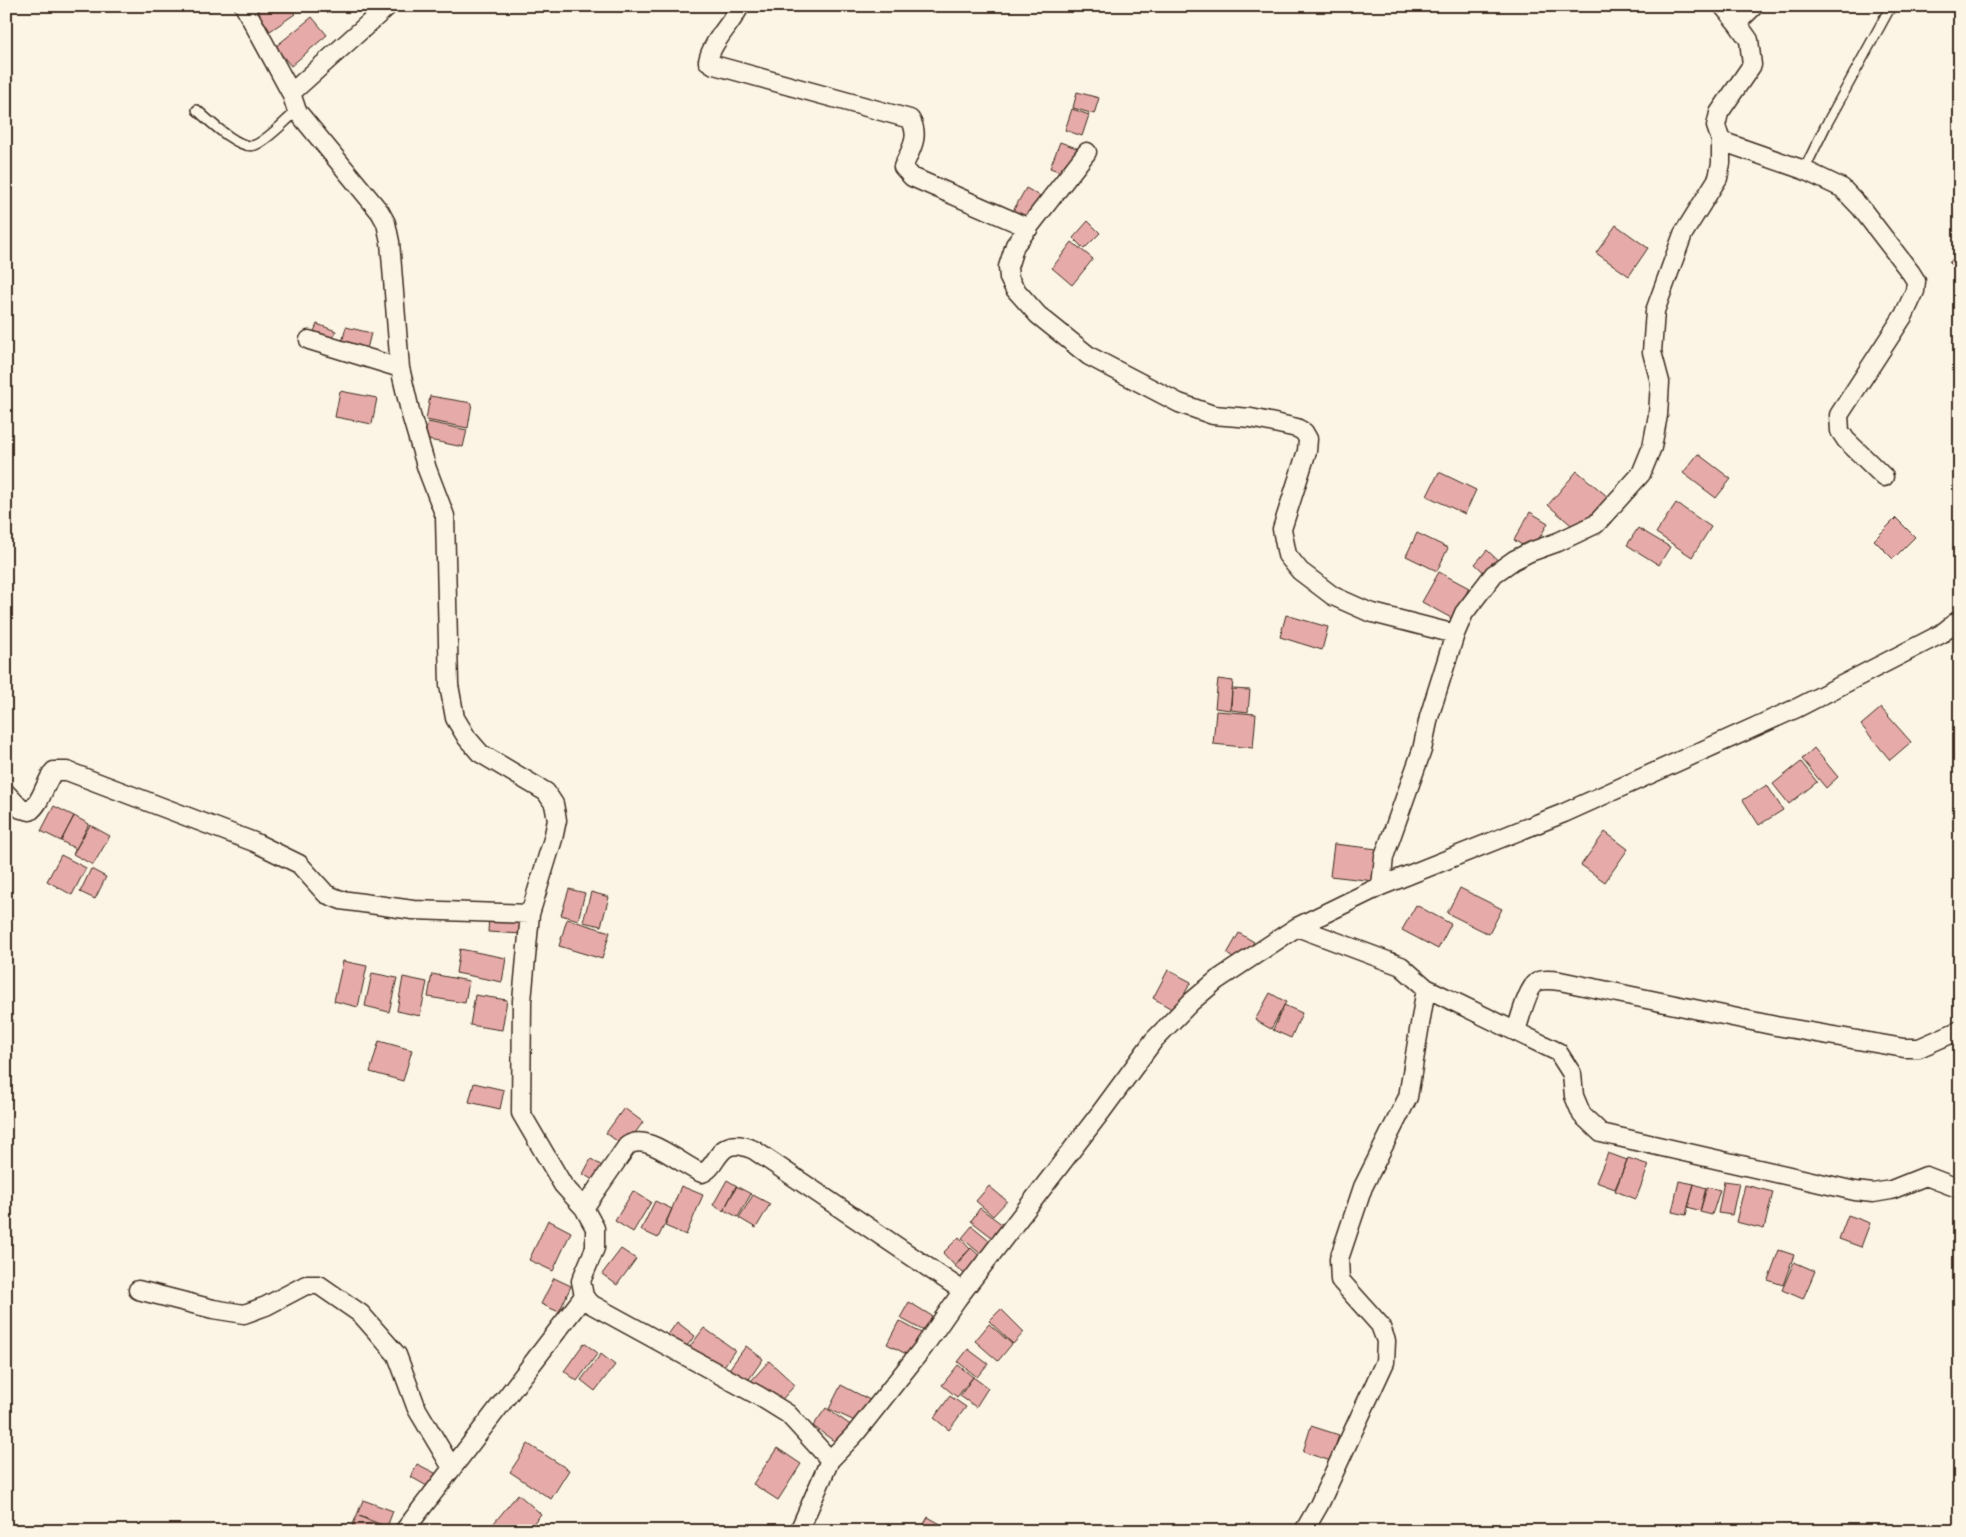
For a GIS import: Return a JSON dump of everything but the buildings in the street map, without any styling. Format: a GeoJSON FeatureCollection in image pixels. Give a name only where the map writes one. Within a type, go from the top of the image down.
{"type":"FeatureCollection","features":[{"type":"Feature","properties":{"kind":"street"},"geometry":{"type":"LineString","coordinates":[[244,6],[291,93],[297,111],[373,202],[386,223],[392,260],[400,368],[424,460],[444,516],[449,685],[455,718],[467,738],[480,753],[546,792],[554,804],[557,820],[553,839],[530,914],[522,1001],[521,1113],[563,1184],[584,1208],[595,1228],[595,1248],[581,1281],[584,1296],[589,1303],[759,1396],[788,1414],[830,1460]]}},
{"type":"Feature","properties":{"kind":"street"},"geometry":{"type":"LineString","coordinates":[[291,93],[388,6]]}},
{"type":"Feature","properties":{"kind":"street"},"geometry":{"type":"LineString","coordinates":[[740,6],[736,16],[710,52],[708,61],[714,65],[910,120],[916,128],[916,138],[903,167],[906,172],[912,177],[1029,228]]}},
{"type":"Feature","properties":{"kind":"street"},"geometry":{"type":"LineString","coordinates":[[1380,886],[1384,857],[1422,750],[1429,716],[1455,634],[1464,613],[1494,574],[1514,560],[1596,524],[1640,474],[1652,447],[1658,415],[1660,382],[1652,352],[1655,311],[1683,234],[1718,178],[1721,164],[1721,141],[1716,126],[1719,113],[1752,65],[1749,40],[1723,6]]}},
{"type":"Feature","properties":{"kind":"street"},"geometry":{"type":"LineString","coordinates":[[1737,23],[1754,6]]}},
{"type":"Feature","properties":{"kind":"street"},"geometry":{"type":"LineString","coordinates":[[1721,141],[1804,170],[1842,188],[1861,208],[1916,281],[1904,315],[1839,415],[1840,431],[1846,440],[1884,477]]}},
{"type":"Feature","properties":{"kind":"street"},"geometry":{"type":"LineString","coordinates":[[1087,152],[1015,245],[1008,267],[1009,278],[1014,288],[1038,315],[1089,356],[1179,403],[1214,415],[1251,418],[1297,428],[1307,436],[1307,450],[1282,529],[1288,555],[1300,571],[1333,596],[1369,612],[1455,634]]}},
{"type":"Feature","properties":{"kind":"street"},"geometry":{"type":"LineString","coordinates":[[309,340],[400,368]]}},
{"type":"Feature","properties":{"kind":"street"},"geometry":{"type":"LineString","coordinates":[[799,1531],[830,1460],[854,1434],[923,1348],[962,1291],[1160,1034],[1191,1002],[1217,980],[1297,927],[1380,886],[1564,813],[1797,708],[1941,634],[1960,618]]}},
{"type":"Feature","properties":{"kind":"street"},"geometry":{"type":"LineString","coordinates":[[6,793],[22,809],[30,811],[36,806],[54,771],[67,771],[254,842],[299,864],[326,894],[341,900],[413,910],[530,914]]}},
{"type":"Feature","properties":{"kind":"street"},"geometry":{"type":"LineString","coordinates":[[1297,927],[1401,966],[1426,988],[1558,1052],[1572,1074],[1574,1096],[1582,1115],[1601,1133],[1855,1191],[1891,1190],[1926,1176],[1960,1189]]}},
{"type":"Feature","properties":{"kind":"street"},"geometry":{"type":"LineString","coordinates":[[1516,1031],[1532,986],[1539,981],[1547,980],[1560,981],[1776,1026],[1904,1048],[1919,1048],[1960,1030]]}},
{"type":"Feature","properties":{"kind":"street"},"geometry":{"type":"LineString","coordinates":[[1304,1531],[1319,1505],[1385,1362],[1386,1341],[1380,1325],[1340,1280],[1339,1259],[1363,1187],[1408,1097],[1426,988]]}},
{"type":"Feature","properties":{"kind":"street"},"geometry":{"type":"LineString","coordinates":[[584,1208],[628,1146],[637,1141],[650,1144],[702,1173],[706,1172],[718,1153],[726,1148],[746,1146],[962,1291]]}},
{"type":"Feature","properties":{"kind":"street"},"geometry":{"type":"LineString","coordinates":[[138,1290],[212,1309],[244,1314],[266,1306],[306,1285],[319,1285],[361,1314],[397,1355],[417,1409],[452,1468]]}},
{"type":"Feature","properties":{"kind":"street"},"geometry":{"type":"LineString","coordinates":[[404,1531],[584,1296]]}},
{"type":"Feature","properties":{"kind":"lane"},"geometry":{"type":"LineString","coordinates":[[1804,170],[1891,6]]}},
{"type":"Feature","properties":{"kind":"lane"},"geometry":{"type":"LineString","coordinates":[[197,110],[222,132],[247,146],[255,146],[297,111]]}}]}
